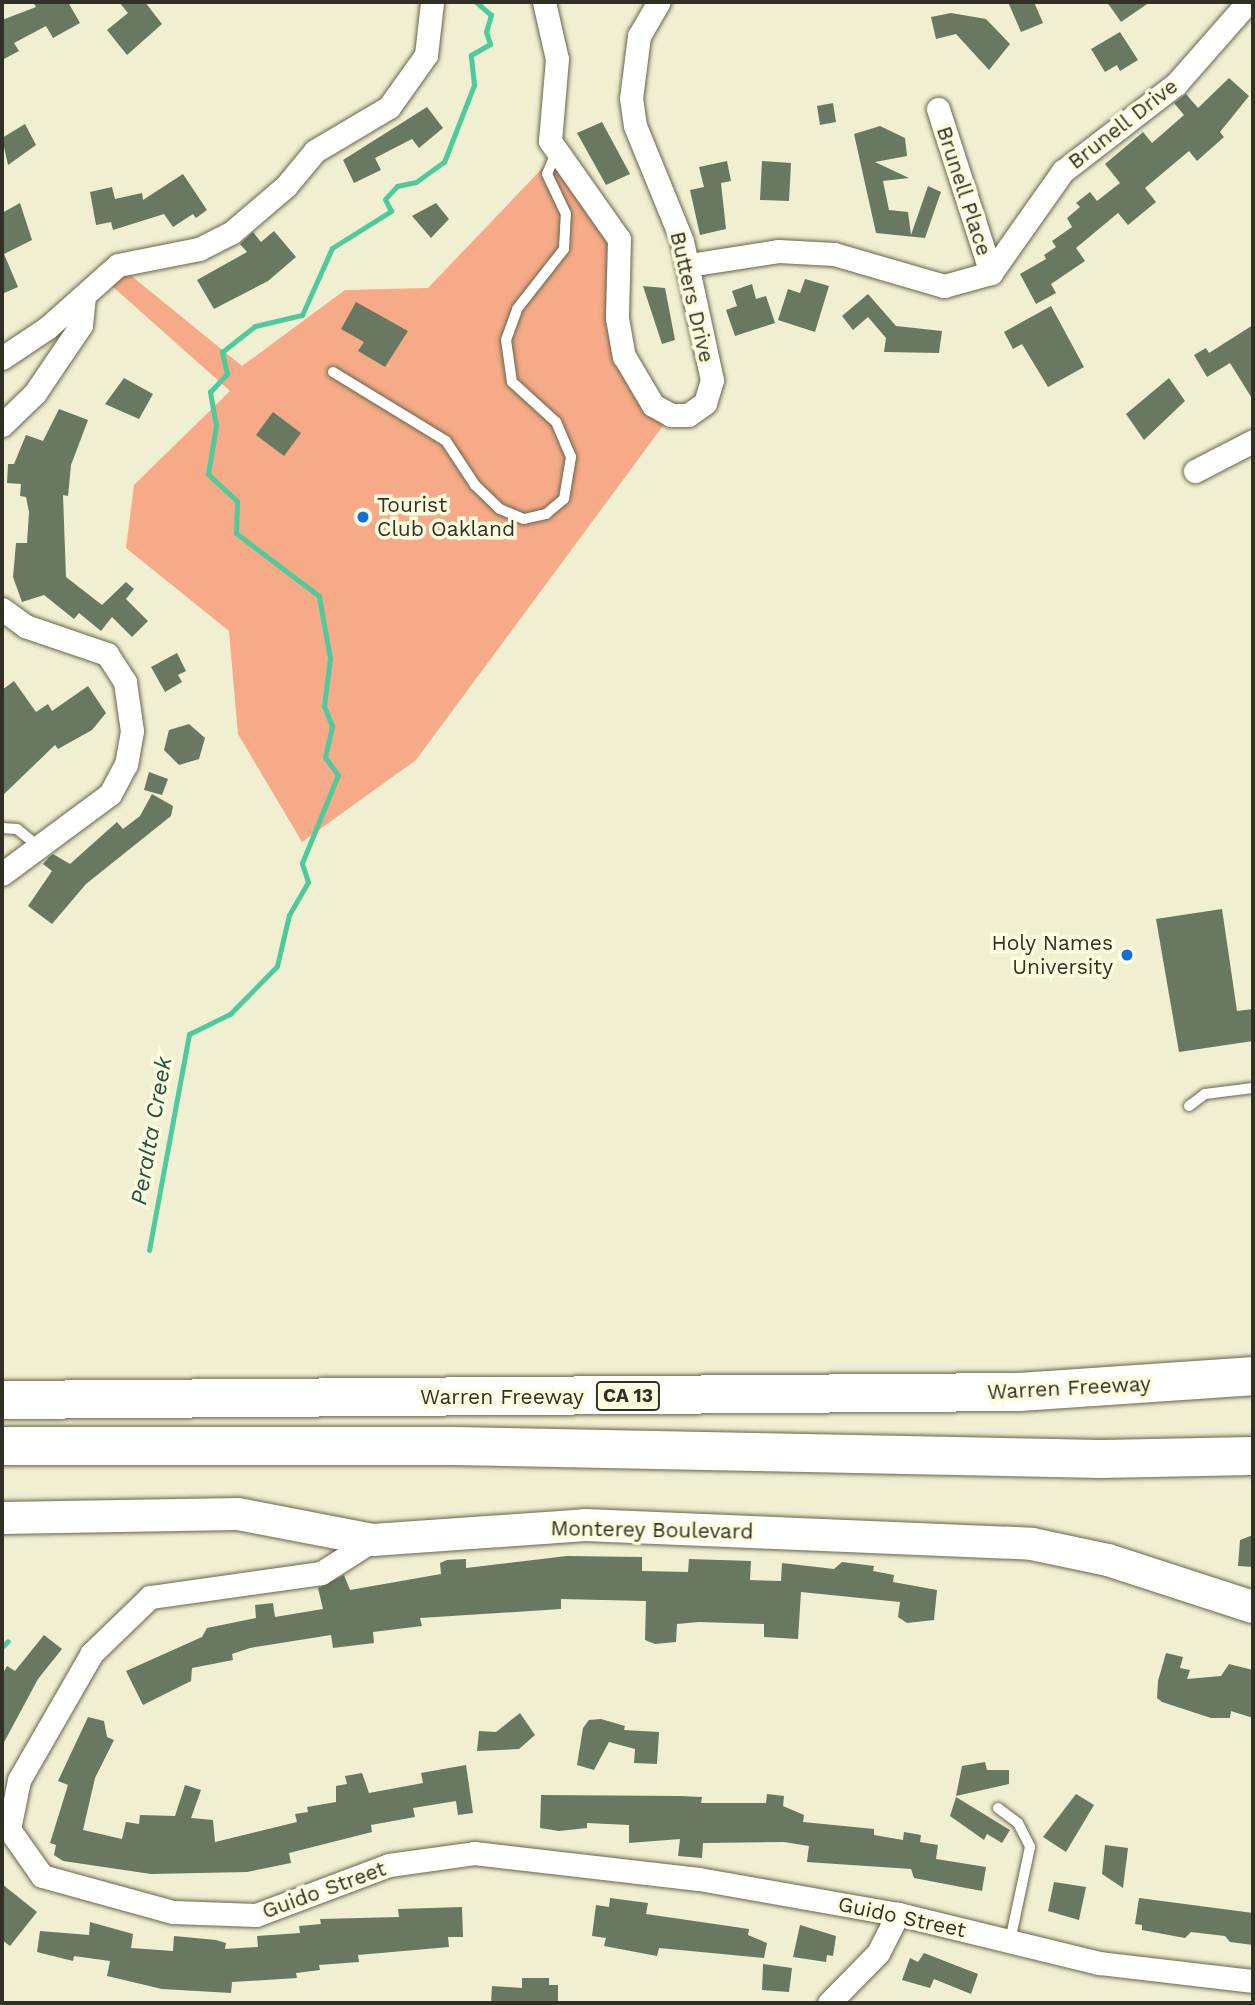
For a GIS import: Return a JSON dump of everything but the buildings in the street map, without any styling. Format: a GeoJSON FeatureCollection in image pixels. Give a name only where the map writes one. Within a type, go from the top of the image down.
{"type":"FeatureCollection","features":[{"type":"Feature","properties":{"kind":"highway","name":"Warren Freeway"},"geometry":{"type":"LineString","coordinates":[[2,1400],[1020,1392],[1253,1376]]}},
{"type":"Feature","properties":{"kind":"highway"},"geometry":{"type":"LineString","coordinates":[[2,1446],[1253,1456]]}},
{"type":"Feature","properties":{"kind":"street"},"geometry":{"type":"LineString","coordinates":[[2,358],[84,296],[118,265],[199,249],[231,233],[286,186],[315,151],[389,107],[426,55],[432,2]]}},
{"type":"Feature","properties":{"kind":"street"},"geometry":{"type":"LineString","coordinates":[[544,2],[557,59],[550,141],[555,155]]}},
{"type":"Feature","properties":{"kind":"street","name":"Butters Drive"},"geometry":{"type":"LineString","coordinates":[[555,155],[597,203],[619,239],[617,318],[624,356],[653,404],[671,415],[688,415],[705,403],[712,380],[689,265],[635,126],[631,99],[639,36],[659,2]]}},
{"type":"Feature","properties":{"kind":"street","name":"Brunell Drive"},"geometry":{"type":"LineString","coordinates":[[991,273],[1063,171],[1176,84],[1248,2]]}},
{"type":"Feature","properties":{"kind":"street","name":"Brunell Place"},"geometry":{"type":"LineString","coordinates":[[938,109],[991,273]]}},
{"type":"Feature","properties":{"kind":"street"},"geometry":{"type":"LineString","coordinates":[[689,265],[778,251],[834,254],[944,286],[991,273]]}},
{"type":"Feature","properties":{"kind":"street"},"geometry":{"type":"LineString","coordinates":[[2,425],[35,393],[81,325],[84,296]]}},
{"type":"Feature","properties":{"kind":"street"},"geometry":{"type":"LineString","coordinates":[[1195,471],[1253,441]]}},
{"type":"Feature","properties":{"kind":"street"},"geometry":{"type":"LineString","coordinates":[[2,610],[25,626],[99,650],[125,682],[132,731],[126,764],[110,793],[86,816],[2,874]]}},
{"type":"Feature","properties":{"kind":"street","name":"Monterey Boulevard"},"geometry":{"type":"LineString","coordinates":[[2,1518],[239,1514],[373,1539],[585,1525],[1032,1544],[1108,1560],[1253,1607]]}},
{"type":"Feature","properties":{"kind":"street","name":"Guido Street"},"geometry":{"type":"LineString","coordinates":[[373,1539],[321,1573],[150,1597],[92,1653],[19,1780],[9,1829],[42,1876],[173,1912],[256,1915],[389,1865],[474,1853],[699,1879],[898,1913],[1099,1963],[1253,1982]]}},
{"type":"Feature","properties":{"kind":"street"},"geometry":{"type":"LineString","coordinates":[[829,2003],[878,1953],[898,1913]]}},
{"type":"Feature","properties":{"kind":"lane"},"geometry":{"type":"LineString","coordinates":[[333,372],[446,441],[475,485],[500,509],[524,519],[546,514],[564,499],[571,457],[556,422],[512,382],[506,340],[517,309],[564,249],[566,214],[547,174],[555,155]]}},
{"type":"Feature","properties":{"kind":"lane"},"geometry":{"type":"LineString","coordinates":[[2,828],[18,829],[39,847]]}},
{"type":"Feature","properties":{"kind":"lane"},"geometry":{"type":"LineString","coordinates":[[1189,1106],[1205,1094],[1253,1088]]}},
{"type":"Feature","properties":{"kind":"lane"},"geometry":{"type":"LineString","coordinates":[[999,1808],[1018,1823],[1030,1847],[1010,1941]]}},
{"type":"Feature","properties":{"kind":"shaded area","name":"Tourist Club Oakland"},"geometry":{"type":"Polygon","coordinates":[[[555,155],[610,220],[624,356],[671,415],[416,760],[302,842],[238,734],[229,631],[126,548],[134,485],[230,391],[103,278],[118,265],[242,366],[345,290],[428,288],[555,155]]]}},
{"type":"Feature","properties":{"kind":"waterway","name":"Peralta Creek"},"geometry":{"type":"LineString","coordinates":[[149,1250],[189,1034],[230,1014],[277,966],[289,915],[308,882],[302,863],[338,775],[325,757],[332,726],[324,706],[330,658],[319,596],[236,533],[237,501],[208,474],[216,426],[210,392],[227,374],[222,352],[255,326],[302,315],[332,248],[391,211],[385,199],[397,186],[416,182],[444,162],[474,85],[471,55],[490,44],[486,32],[491,15],[476,2]]}},
{"type":"Feature","properties":{"kind":"waterway","name":"Peralta Creek"},"geometry":{"type":"LineString","coordinates":[[2,1647],[8,1641]]}},
{"type":"Feature","properties":{"kind":"place","name":"Tourist Club Oakland"},"geometry":{"type":"Point","coordinates":[363,517]}},
{"type":"Feature","properties":{"kind":"place","name":"Holy Names University"},"geometry":{"type":"Point","coordinates":[1127,955]}}]}
